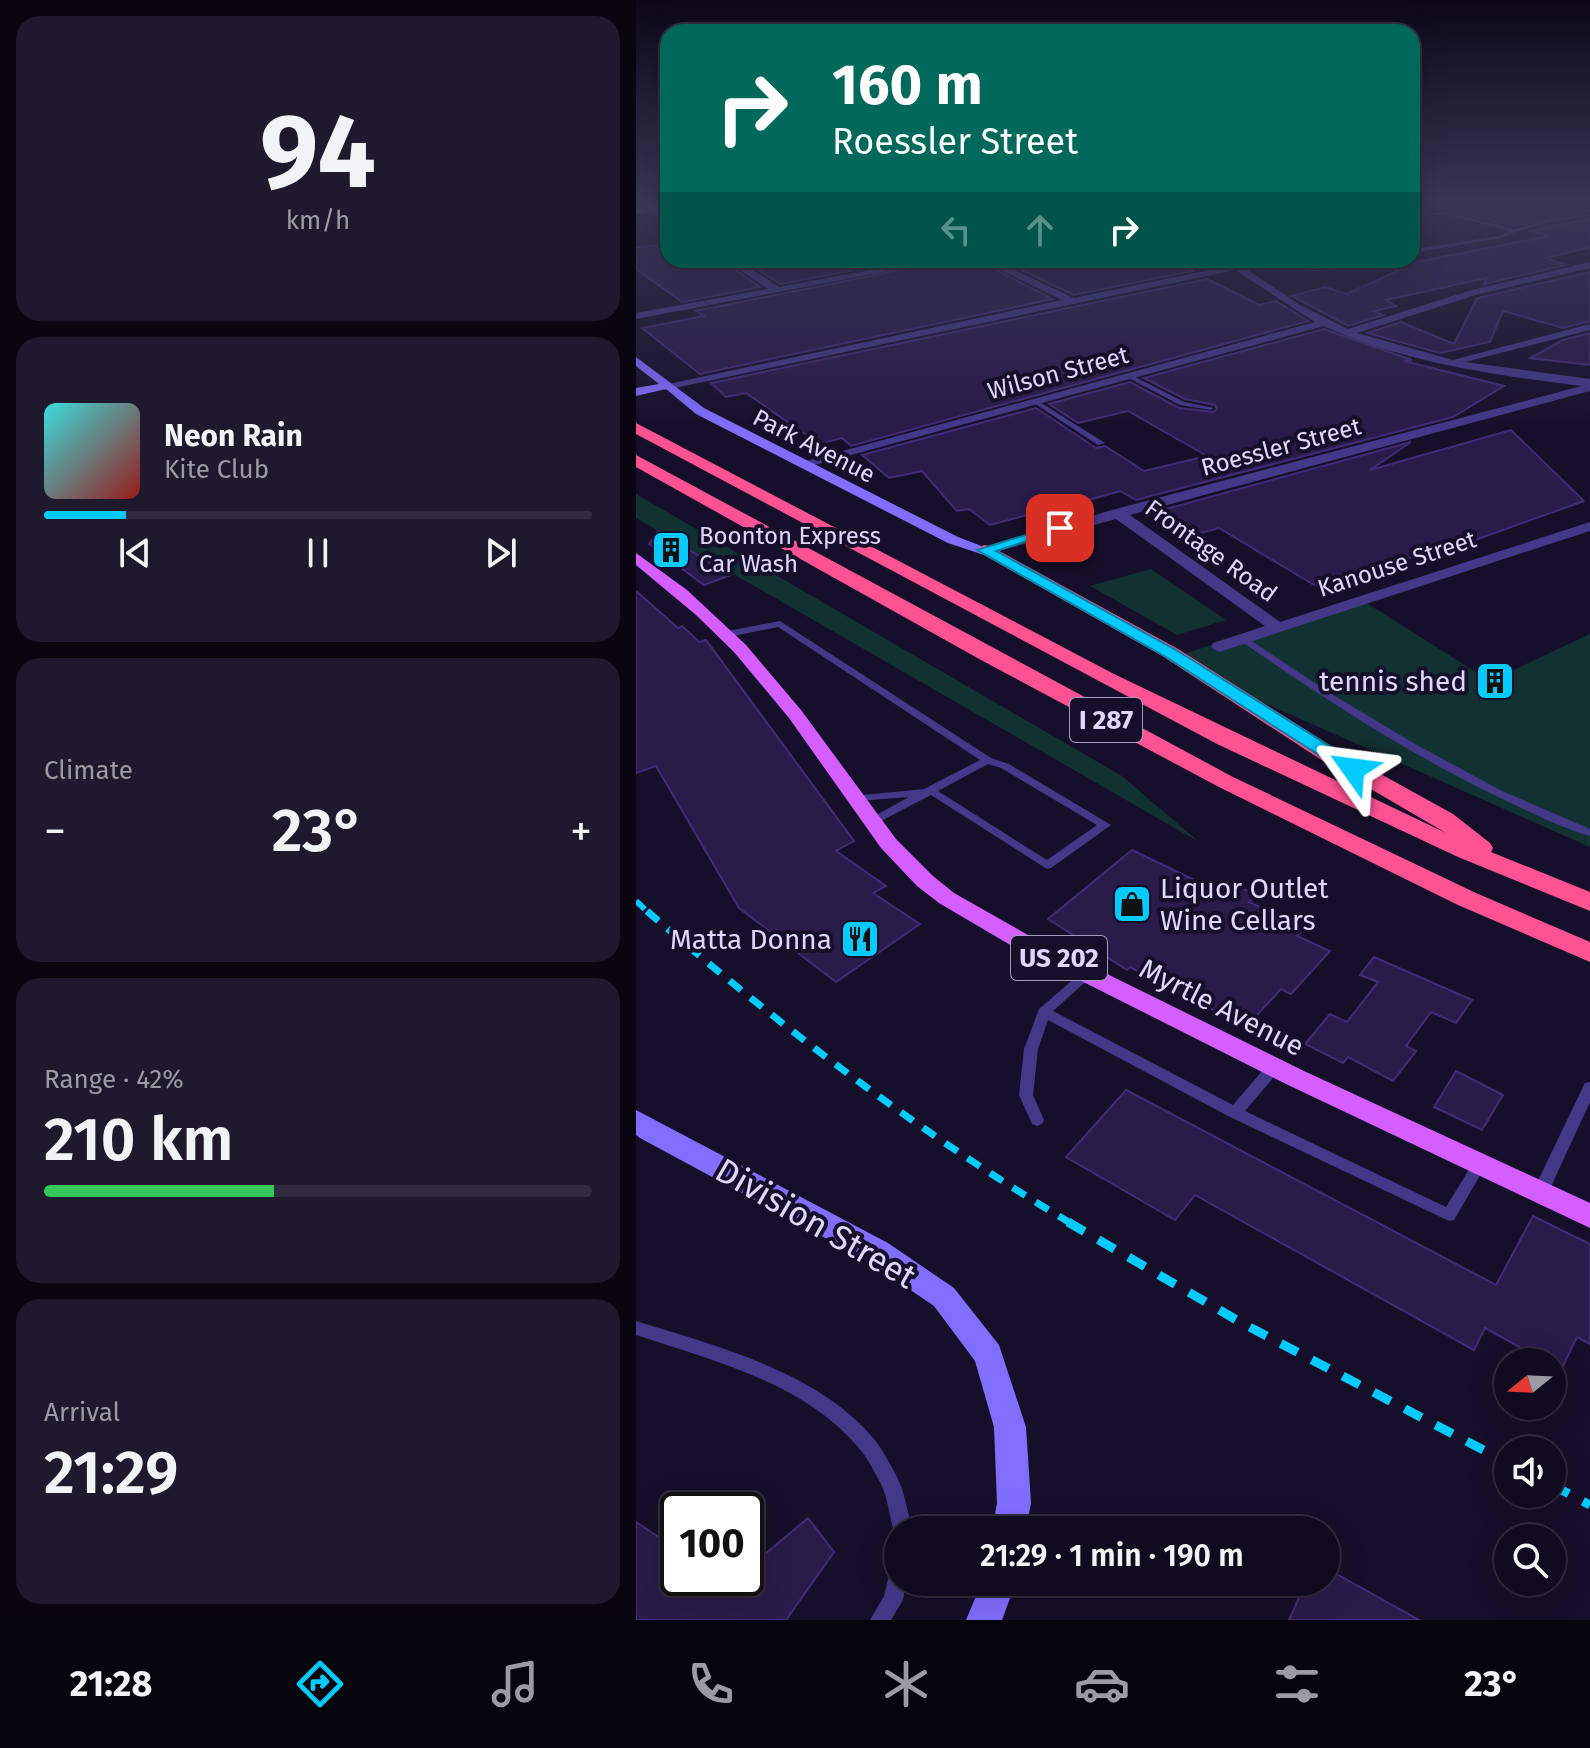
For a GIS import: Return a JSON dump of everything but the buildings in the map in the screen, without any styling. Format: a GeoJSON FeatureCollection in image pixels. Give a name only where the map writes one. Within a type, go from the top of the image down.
{"type":"FeatureCollection","features":[{"type":"Feature","properties":{"kind":"highway","name":"I 287"},"geometry":{"type":"LineString","coordinates":[[636,428],[1220,735],[1511,871],[1590,902]]}},
{"type":"Feature","properties":{"kind":"highway","name":"I 287"},"geometry":{"type":"LineString","coordinates":[[636,460],[1259,801],[1590,953]]}},
{"type":"Feature","properties":{"kind":"highway"},"geometry":{"type":"LineString","coordinates":[[984,550],[1133,631],[1331,756],[1444,819],[1511,871]]}},
{"type":"Feature","properties":{"kind":"main road","name":"Myrtle Avenue"},"geometry":{"type":"LineString","coordinates":[[636,558],[695,601],[728,634],[796,714],[873,821],[925,881],[974,914],[1274,1067],[1478,1167],[1590,1216]]}},
{"type":"Feature","properties":{"kind":"street"},"geometry":{"type":"LineString","coordinates":[[758,278],[777,290]]}},
{"type":"Feature","properties":{"kind":"street"},"geometry":{"type":"LineString","coordinates":[[636,316],[845,278]]}},
{"type":"Feature","properties":{"kind":"street"},"geometry":{"type":"LineString","coordinates":[[1022,278],[1072,301]]}},
{"type":"Feature","properties":{"kind":"street"},"geometry":{"type":"LineString","coordinates":[[636,392],[1177,278]]}},
{"type":"Feature","properties":{"kind":"street"},"geometry":{"type":"LineString","coordinates":[[1254,278],[1324,323],[1347,333],[1451,362],[1590,385]]}},
{"type":"Feature","properties":{"kind":"street"},"geometry":{"type":"LineString","coordinates":[[1347,333],[1476,292],[1537,278]]}},
{"type":"Feature","properties":{"kind":"street","name":"Wilson Street"},"geometry":{"type":"LineString","coordinates":[[802,464],[1324,323]]}},
{"type":"Feature","properties":{"kind":"street"},"geometry":{"type":"LineString","coordinates":[[1451,362],[1590,327]]}},
{"type":"Feature","properties":{"kind":"street","name":"Park Avenue"},"geometry":{"type":"LineString","coordinates":[[636,360],[700,411],[953,540],[984,550]]}},
{"type":"Feature","properties":{"kind":"street","name":"Roessler Street"},"geometry":{"type":"LineString","coordinates":[[984,550],[1590,385]]}},
{"type":"Feature","properties":{"kind":"street","name":"Frontage Road"},"geometry":{"type":"LineString","coordinates":[[1117,513],[1277,627]]}},
{"type":"Feature","properties":{"kind":"street","name":"Kanouse Street"},"geometry":{"type":"LineString","coordinates":[[1219,647],[1590,526]]}},
{"type":"Feature","properties":{"kind":"street","name":"Division Street"},"geometry":{"type":"LineString","coordinates":[[636,1120],[649,1131],[878,1252],[944,1297],[988,1355],[1010,1427],[1014,1503],[1012,1516]]}},
{"type":"Feature","properties":{"kind":"street"},"geometry":{"type":"LineString","coordinates":[[984,1620],[993,1596]]}},
{"type":"Feature","properties":{"kind":"lane"},"geometry":{"type":"LineString","coordinates":[[1131,377],[1182,404],[1211,408]]}},
{"type":"Feature","properties":{"kind":"lane"},"geometry":{"type":"LineString","coordinates":[[1036,402],[1101,443]]}},
{"type":"Feature","properties":{"kind":"lane"},"geometry":{"type":"LineString","coordinates":[[728,634],[780,624],[987,760],[1005,766],[1105,825],[1047,865],[933,792],[857,798]]}},
{"type":"Feature","properties":{"kind":"lane"},"geometry":{"type":"LineString","coordinates":[[1244,639],[1336,704],[1495,794],[1590,833]]}},
{"type":"Feature","properties":{"kind":"lane"},"geometry":{"type":"LineString","coordinates":[[873,821],[933,792],[987,760]]}},
{"type":"Feature","properties":{"kind":"lane"},"geometry":{"type":"LineString","coordinates":[[1037,1120],[1026,1095],[1031,1049],[1044,1012],[1088,973]]}},
{"type":"Feature","properties":{"kind":"lane"},"geometry":{"type":"LineString","coordinates":[[1044,1012],[1235,1113],[1449,1215],[1478,1167]]}},
{"type":"Feature","properties":{"kind":"lane"},"geometry":{"type":"LineString","coordinates":[[1235,1113],[1274,1067]]}},
{"type":"Feature","properties":{"kind":"lane"},"geometry":{"type":"LineString","coordinates":[[1540,1194],[1590,1087]]}},
{"type":"Feature","properties":{"kind":"lane"},"geometry":{"type":"LineString","coordinates":[[636,1328],[725,1355],[810,1394],[853,1427],[899,1495],[901,1516]]}},
{"type":"Feature","properties":{"kind":"lane"},"geometry":{"type":"LineString","coordinates":[[880,1620],[894,1596]]}},
{"type":"Feature","properties":{"kind":"green space"},"geometry":{"type":"Polygon","coordinates":[[[636,494],[1122,776],[1199,842],[636,518],[636,494]]]}},
{"type":"Feature","properties":{"kind":"green space"},"geometry":{"type":"Polygon","coordinates":[[[1151,569],[1226,620],[1177,635],[1090,586],[1151,569]]]}},
{"type":"Feature","properties":{"kind":"green space"},"geometry":{"type":"Polygon","coordinates":[[[1357,597],[1490,681],[1590,634],[1590,847],[1260,701],[1184,654],[1357,597]]]}},
{"type":"Feature","properties":{"kind":"railway"},"geometry":{"type":"LineString","coordinates":[[636,901],[649,913]]}},
{"type":"Feature","properties":{"kind":"railway"},"geometry":{"type":"LineString","coordinates":[[647,911],[748,996],[852,1077],[960,1153],[1072,1224]]}},
{"type":"Feature","properties":{"kind":"railway"},"geometry":{"type":"LineString","coordinates":[[1068,1222],[1240,1322],[1494,1456]]}},
{"type":"Feature","properties":{"kind":"railway"},"geometry":{"type":"LineString","coordinates":[[1566,1492],[1590,1505]]}},
{"type":"Feature","properties":{"kind":"place","name":"Boonton Express Car Wash"},"geometry":{"type":"Point","coordinates":[671,550]}},
{"type":"Feature","properties":{"kind":"place","name":"tennis shed"},"geometry":{"type":"Point","coordinates":[1495,681]}},
{"type":"Feature","properties":{"kind":"place","name":"Liquor Outlet Wine Cellars"},"geometry":{"type":"Point","coordinates":[1132,904]}},
{"type":"Feature","properties":{"kind":"place","name":"Matta Donna"},"geometry":{"type":"Point","coordinates":[860,939]}},
{"type":"Feature","properties":{"kind":"route"},"geometry":{"type":"LineString","coordinates":[[1060,528],[984,550],[1171,653],[1353,769]]}}]}
